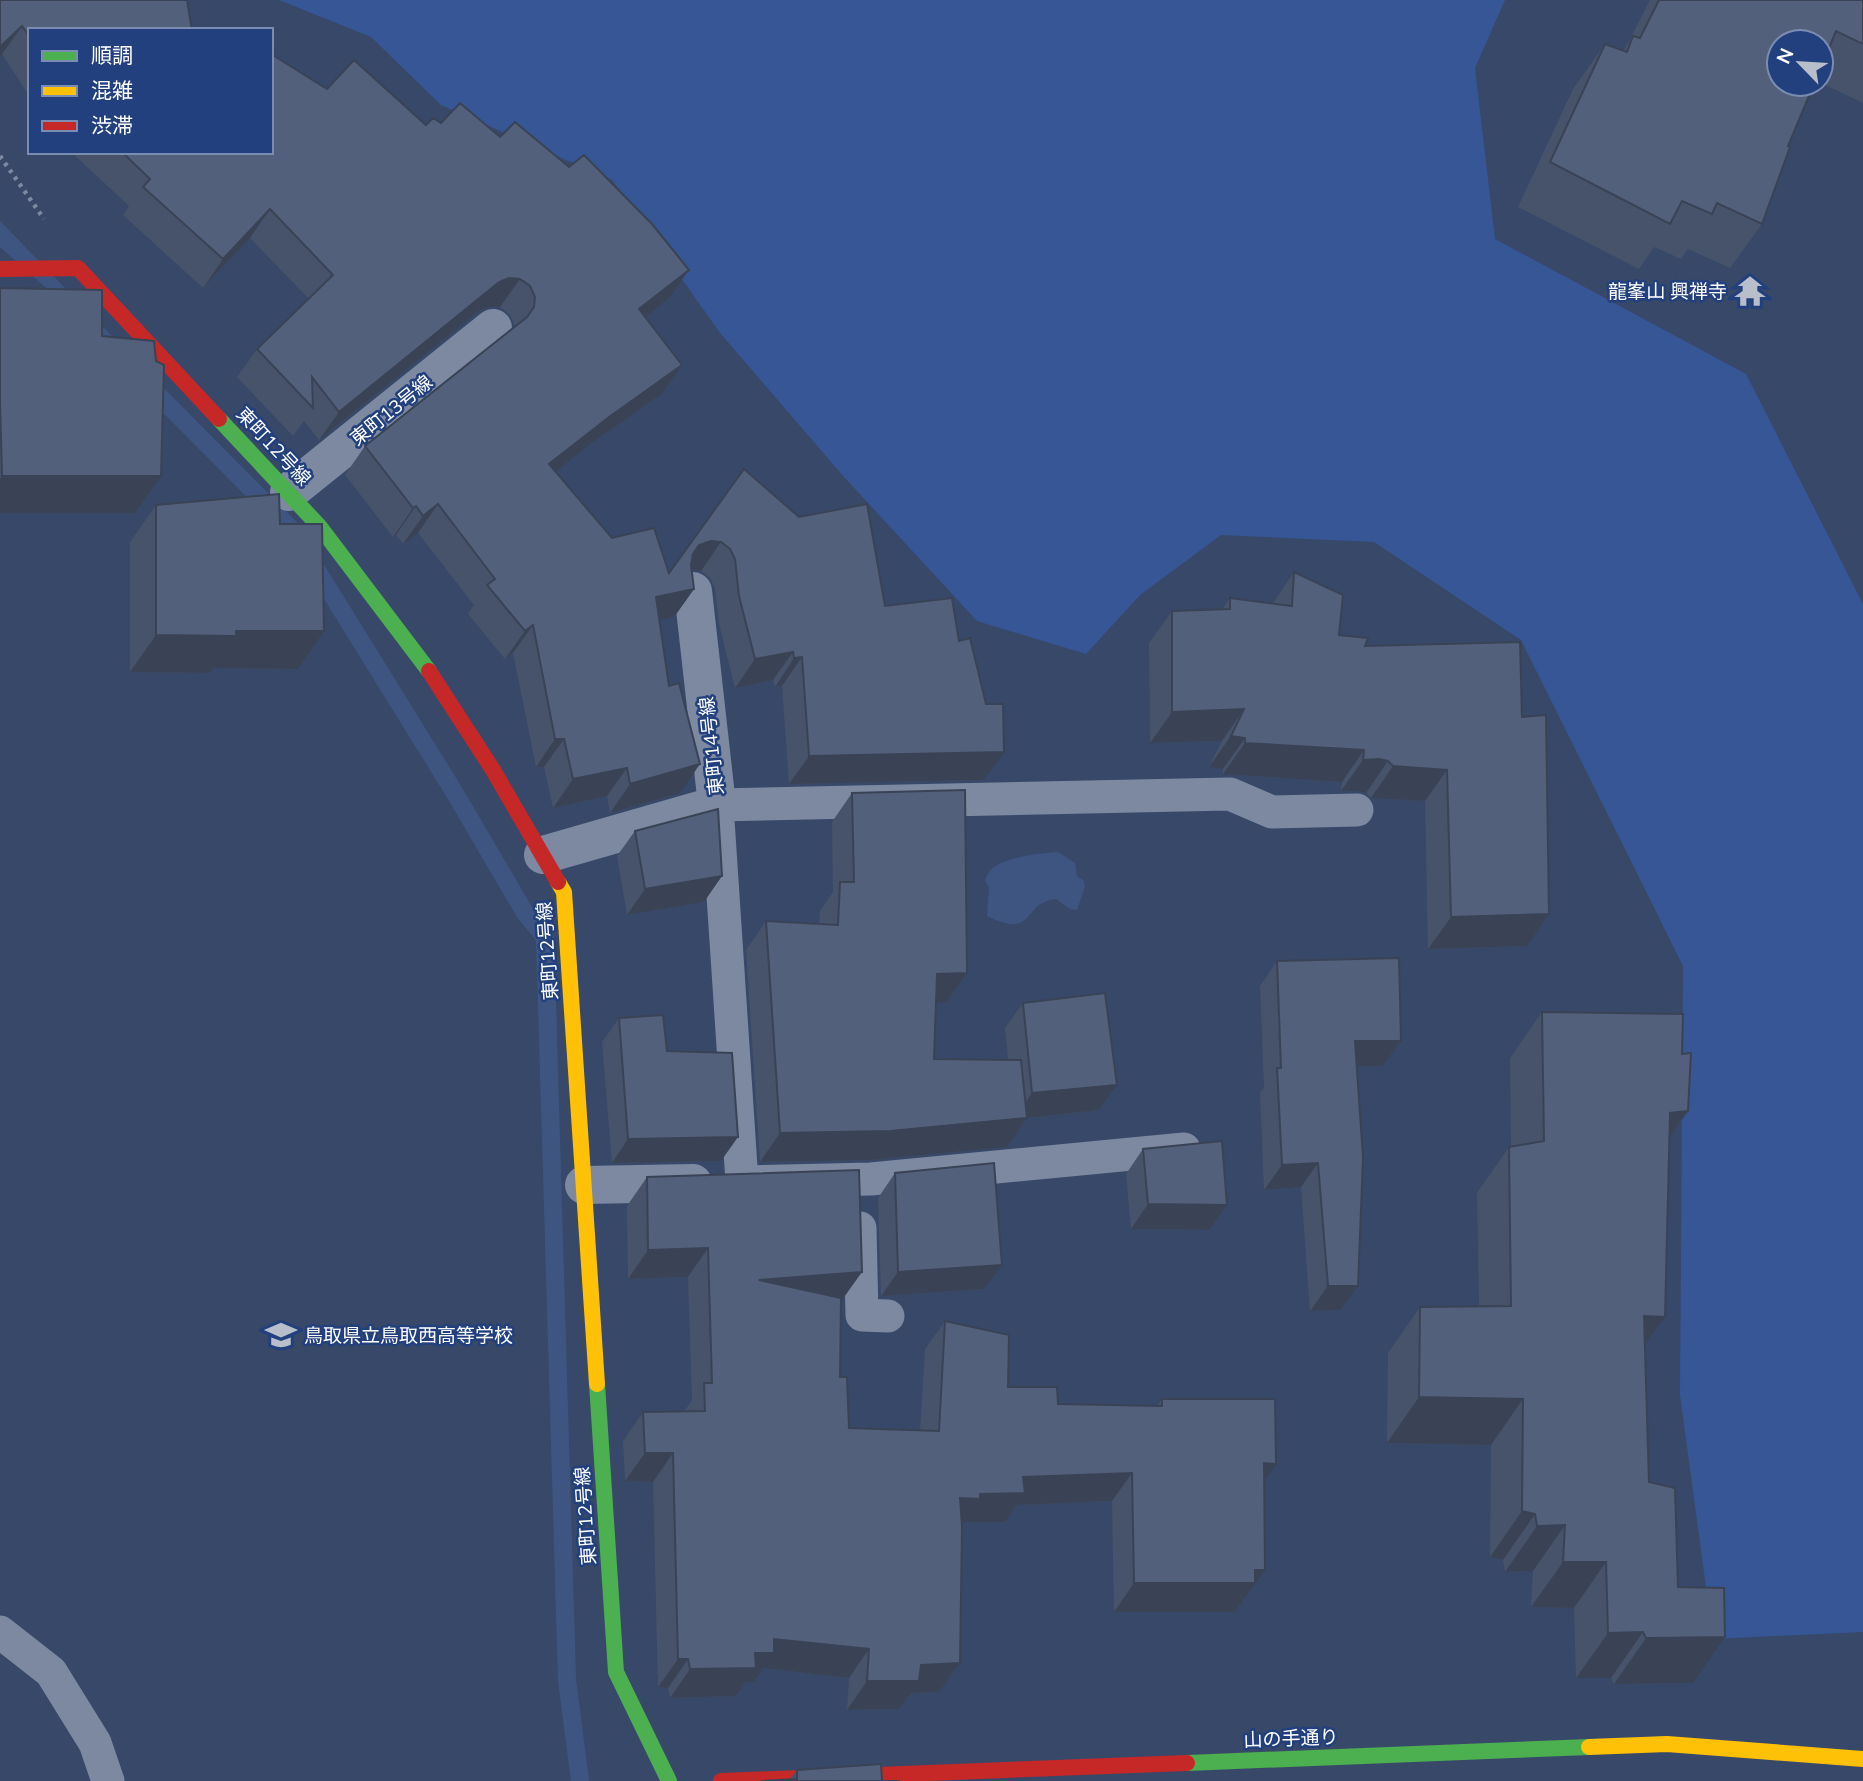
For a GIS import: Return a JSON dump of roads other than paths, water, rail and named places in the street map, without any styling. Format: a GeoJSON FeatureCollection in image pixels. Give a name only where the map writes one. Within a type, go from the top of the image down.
{"type":"FeatureCollection","features":[{"type":"Feature","properties":{"kind":"street","name":"東町12号線"},"geometry":{"type":"LineString","coordinates":[[0,269],[78,268],[289,492],[320,527],[418,653],[493,770],[564,891],[616,1672],[668,1781]]}},
{"type":"Feature","properties":{"kind":"street","name":"東町13号線"},"geometry":{"type":"LineString","coordinates":[[289,492],[493,328]]}},
{"type":"Feature","properties":{"kind":"street","name":"東町14号線"},"geometry":{"type":"LineString","coordinates":[[543,855],[718,805],[693,591]]}},
{"type":"Feature","properties":{"kind":"street"},"geometry":{"type":"LineString","coordinates":[[583,1185],[742,1181]]}},
{"type":"Feature","properties":{"kind":"street","name":"山の手通り"},"geometry":{"type":"LineString","coordinates":[[721,1781],[1667,1744],[1863,1759]]}},
{"type":"Feature","properties":{"kind":"lane"},"geometry":{"type":"LineString","coordinates":[[1216,1146],[858,1179],[742,1181],[718,805],[1230,794],[1272,812],[1357,810]]}},
{"type":"Feature","properties":{"kind":"lane"},"geometry":{"type":"LineString","coordinates":[[858,1179],[862,1315],[888,1316]]}},
{"type":"Feature","properties":{"kind":"lane"},"geometry":{"type":"LineString","coordinates":[[0,1632],[51,1672],[95,1742],[108,1781]]}},
{"type":"Feature","properties":{"kind":"waterway"},"geometry":{"type":"LineString","coordinates":[[147,384],[292,530],[456,795],[525,913],[545,937],[567,1680],[580,1781]]}},
{"type":"Feature","properties":{"kind":"place","name":"龍峯山 興禅寺"},"geometry":{"type":"Point","coordinates":[1750,291]}},
{"type":"Feature","properties":{"kind":"place","name":"鳥取県立鳥取西高等学校"},"geometry":{"type":"Point","coordinates":[281,1335]}}]}
